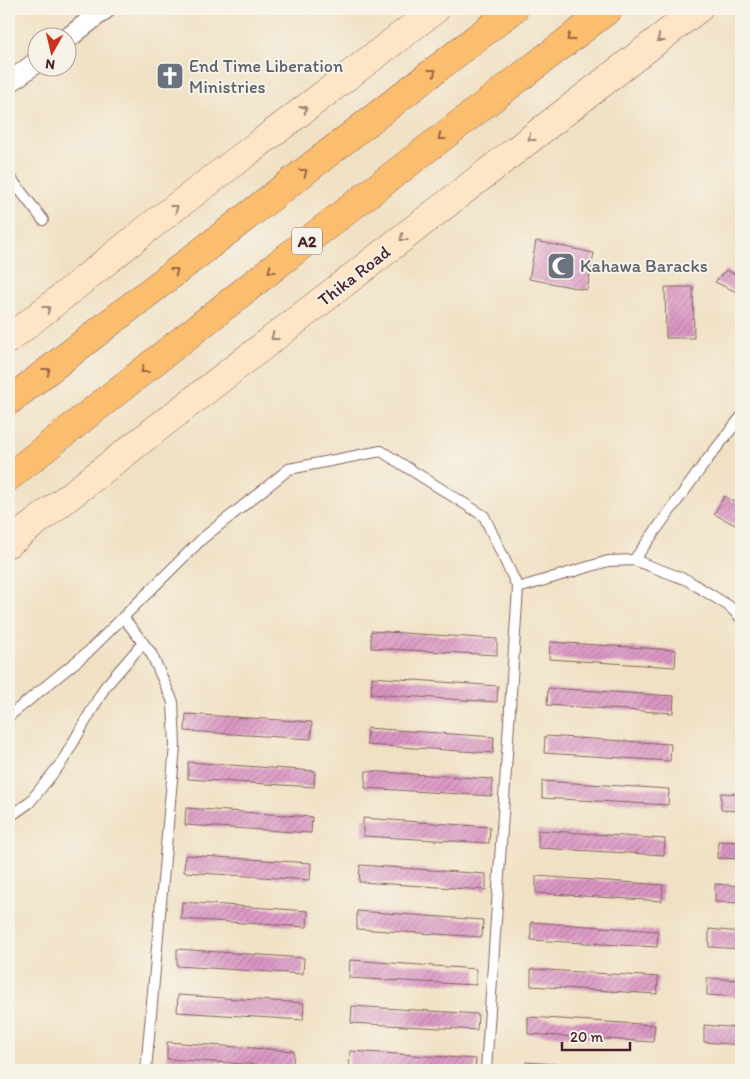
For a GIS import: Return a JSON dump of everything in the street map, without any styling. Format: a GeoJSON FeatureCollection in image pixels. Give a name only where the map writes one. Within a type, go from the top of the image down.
{"type":"FeatureCollection","features":[{"type":"Feature","properties":{"kind":"highway"},"geometry":{"type":"LineString","coordinates":[[9,401],[514,9]]}},
{"type":"Feature","properties":{"kind":"highway","name":"A2"},"geometry":{"type":"LineString","coordinates":[[9,477],[314,236],[609,9]]}},
{"type":"Feature","properties":{"kind":"main road"},"geometry":{"type":"LineString","coordinates":[[9,338],[164,216],[436,9]]}},
{"type":"Feature","properties":{"kind":"main road","name":"Thika Road"},"geometry":{"type":"LineString","coordinates":[[9,543],[698,9]]}},
{"type":"Feature","properties":{"kind":"street"},"geometry":{"type":"LineString","coordinates":[[78,30],[105,9]]}},
{"type":"Feature","properties":{"kind":"street"},"geometry":{"type":"LineString","coordinates":[[9,83],[28,69]]}},
{"type":"Feature","properties":{"kind":"lane"},"geometry":{"type":"LineString","coordinates":[[9,176],[43,220]]}},
{"type":"Feature","properties":{"kind":"lane"},"geometry":{"type":"LineString","coordinates":[[634,560],[741,417]]}},
{"type":"Feature","properties":{"kind":"lane"},"geometry":{"type":"LineString","coordinates":[[9,716],[88,652],[203,538],[289,469],[381,451],[484,516],[518,588],[486,1070]]}},
{"type":"Feature","properties":{"kind":"lane"},"geometry":{"type":"LineString","coordinates":[[518,588],[608,561],[634,560],[687,580],[729,606],[741,618]]}},
{"type":"Feature","properties":{"kind":"lane"},"geometry":{"type":"LineString","coordinates":[[123,617],[151,653],[173,702],[175,746],[146,1070]]}},
{"type":"Feature","properties":{"kind":"lane"},"geometry":{"type":"LineString","coordinates":[[9,817],[29,803],[62,762],[105,687],[143,643]]}},
{"type":"Feature","properties":{"kind":"building","name":"Kahawa Baracks"},"geometry":{"type":"Polygon","coordinates":[[[536,241],[594,253],[587,290],[529,279],[536,241]]]}},
{"type":"Feature","properties":{"kind":"building"},"geometry":{"type":"Polygon","coordinates":[[[726,270],[741,277],[741,294],[715,282],[726,270]]]}},
{"type":"Feature","properties":{"kind":"building"},"geometry":{"type":"Polygon","coordinates":[[[665,287],[693,287],[694,338],[666,338],[665,287]]]}},
{"type":"Feature","properties":{"kind":"building"},"geometry":{"type":"Polygon","coordinates":[[[724,496],[741,505],[741,528],[714,514],[724,496]]]}},
{"type":"Feature","properties":{"kind":"building"},"geometry":{"type":"Polygon","coordinates":[[[371,631],[497,639],[497,655],[371,648],[371,631]]]}},
{"type":"Feature","properties":{"kind":"building"},"geometry":{"type":"Polygon","coordinates":[[[550,642],[676,650],[675,667],[549,659],[550,642]]]}},
{"type":"Feature","properties":{"kind":"building"},"geometry":{"type":"Polygon","coordinates":[[[372,677],[498,686],[497,702],[371,694],[372,677]]]}},
{"type":"Feature","properties":{"kind":"building"},"geometry":{"type":"Polygon","coordinates":[[[548,688],[674,696],[673,713],[547,705],[548,688]]]}},
{"type":"Feature","properties":{"kind":"building"},"geometry":{"type":"Polygon","coordinates":[[[186,714],[312,722],[311,739],[185,731],[186,714]]]}},
{"type":"Feature","properties":{"kind":"building"},"geometry":{"type":"Polygon","coordinates":[[[367,728],[494,737],[493,753],[367,745],[367,728]]]}},
{"type":"Feature","properties":{"kind":"building"},"geometry":{"type":"Polygon","coordinates":[[[545,736],[671,744],[670,761],[544,753],[545,736]]]}},
{"type":"Feature","properties":{"kind":"building"},"geometry":{"type":"Polygon","coordinates":[[[188,762],[315,771],[314,787],[188,779],[188,762]]]}},
{"type":"Feature","properties":{"kind":"building"},"geometry":{"type":"Polygon","coordinates":[[[366,771],[492,779],[492,796],[365,788],[366,771]]]}},
{"type":"Feature","properties":{"kind":"building"},"geometry":{"type":"Polygon","coordinates":[[[542,781],[669,789],[668,805],[542,798],[542,781]]]}},
{"type":"Feature","properties":{"kind":"building"},"geometry":{"type":"Polygon","coordinates":[[[721,793],[741,794],[741,811],[721,810],[721,793]]]}},
{"type":"Feature","properties":{"kind":"building"},"geometry":{"type":"Polygon","coordinates":[[[186,808],[312,817],[311,833],[185,825],[186,808]]]}},
{"type":"Feature","properties":{"kind":"building"},"geometry":{"type":"Polygon","coordinates":[[[363,818],[490,827],[489,843],[363,836],[363,818]]]}},
{"type":"Feature","properties":{"kind":"building"},"geometry":{"type":"Polygon","coordinates":[[[538,830],[665,839],[664,855],[538,848],[538,830]]]}},
{"type":"Feature","properties":{"kind":"building"},"geometry":{"type":"Polygon","coordinates":[[[718,841],[741,842],[741,859],[717,858],[718,841]]]}},
{"type":"Feature","properties":{"kind":"building"},"geometry":{"type":"Polygon","coordinates":[[[185,855],[311,863],[310,880],[184,872],[185,855]]]}},
{"type":"Feature","properties":{"kind":"building"},"geometry":{"type":"Polygon","coordinates":[[[360,865],[486,874],[486,890],[359,882],[360,865]]]}},
{"type":"Feature","properties":{"kind":"building"},"geometry":{"type":"Polygon","coordinates":[[[536,876],[663,885],[662,901],[536,893],[536,876]]]}},
{"type":"Feature","properties":{"kind":"building"},"geometry":{"type":"Polygon","coordinates":[[[715,884],[741,886],[741,903],[715,902],[715,884]]]}},
{"type":"Feature","properties":{"kind":"building"},"geometry":{"type":"Polygon","coordinates":[[[182,902],[308,911],[307,927],[181,919],[182,902]]]}},
{"type":"Feature","properties":{"kind":"building"},"geometry":{"type":"Polygon","coordinates":[[[357,911],[483,920],[482,937],[357,929],[357,911]]]}},
{"type":"Feature","properties":{"kind":"building"},"geometry":{"type":"Polygon","coordinates":[[[531,922],[658,931],[657,947],[531,940],[531,922]]]}},
{"type":"Feature","properties":{"kind":"building"},"geometry":{"type":"Polygon","coordinates":[[[709,929],[741,932],[741,949],[709,947],[709,929]]]}},
{"type":"Feature","properties":{"kind":"building"},"geometry":{"type":"Polygon","coordinates":[[[177,949],[304,958],[303,974],[177,966],[177,949]]]}},
{"type":"Feature","properties":{"kind":"building"},"geometry":{"type":"Polygon","coordinates":[[[350,960],[476,969],[476,985],[349,978],[350,960]]]}},
{"type":"Feature","properties":{"kind":"building"},"geometry":{"type":"Polygon","coordinates":[[[531,969],[658,977],[657,994],[531,986],[531,969]]]}},
{"type":"Feature","properties":{"kind":"building"},"geometry":{"type":"Polygon","coordinates":[[[707,978],[741,980],[741,997],[707,995],[707,978]]]}},
{"type":"Feature","properties":{"kind":"building"},"geometry":{"type":"Polygon","coordinates":[[[178,995],[304,1003],[303,1020],[177,1012],[178,995]]]}},
{"type":"Feature","properties":{"kind":"building"},"geometry":{"type":"Polygon","coordinates":[[[352,1006],[478,1014],[477,1030],[351,1023],[352,1006]]]}},
{"type":"Feature","properties":{"kind":"building"},"geometry":{"type":"Polygon","coordinates":[[[528,1017],[655,1025],[653,1042],[528,1034],[528,1017]]]}},
{"type":"Feature","properties":{"kind":"building"},"geometry":{"type":"Polygon","coordinates":[[[704,1025],[741,1028],[741,1045],[704,1042],[704,1025]]]}},
{"type":"Feature","properties":{"kind":"building"},"geometry":{"type":"Polygon","coordinates":[[[167,1042],[294,1051],[293,1067],[167,1059],[167,1042]]]}},
{"type":"Feature","properties":{"kind":"building"},"geometry":{"type":"Polygon","coordinates":[[[350,1051],[476,1059],[475,1070],[349,1068],[350,1051]]]}},
{"type":"Feature","properties":{"kind":"building"},"geometry":{"type":"Polygon","coordinates":[[[526,1062],[630,1069],[630,1070],[525,1070],[526,1062]]]}},
{"type":"Feature","properties":{"kind":"place","name":"End Time Liberation Ministries"},"geometry":{"type":"Point","coordinates":[170,76]}},
{"type":"Feature","properties":{"kind":"place","name":"Kahawa Baracks"},"geometry":{"type":"Point","coordinates":[561,266]}}]}
